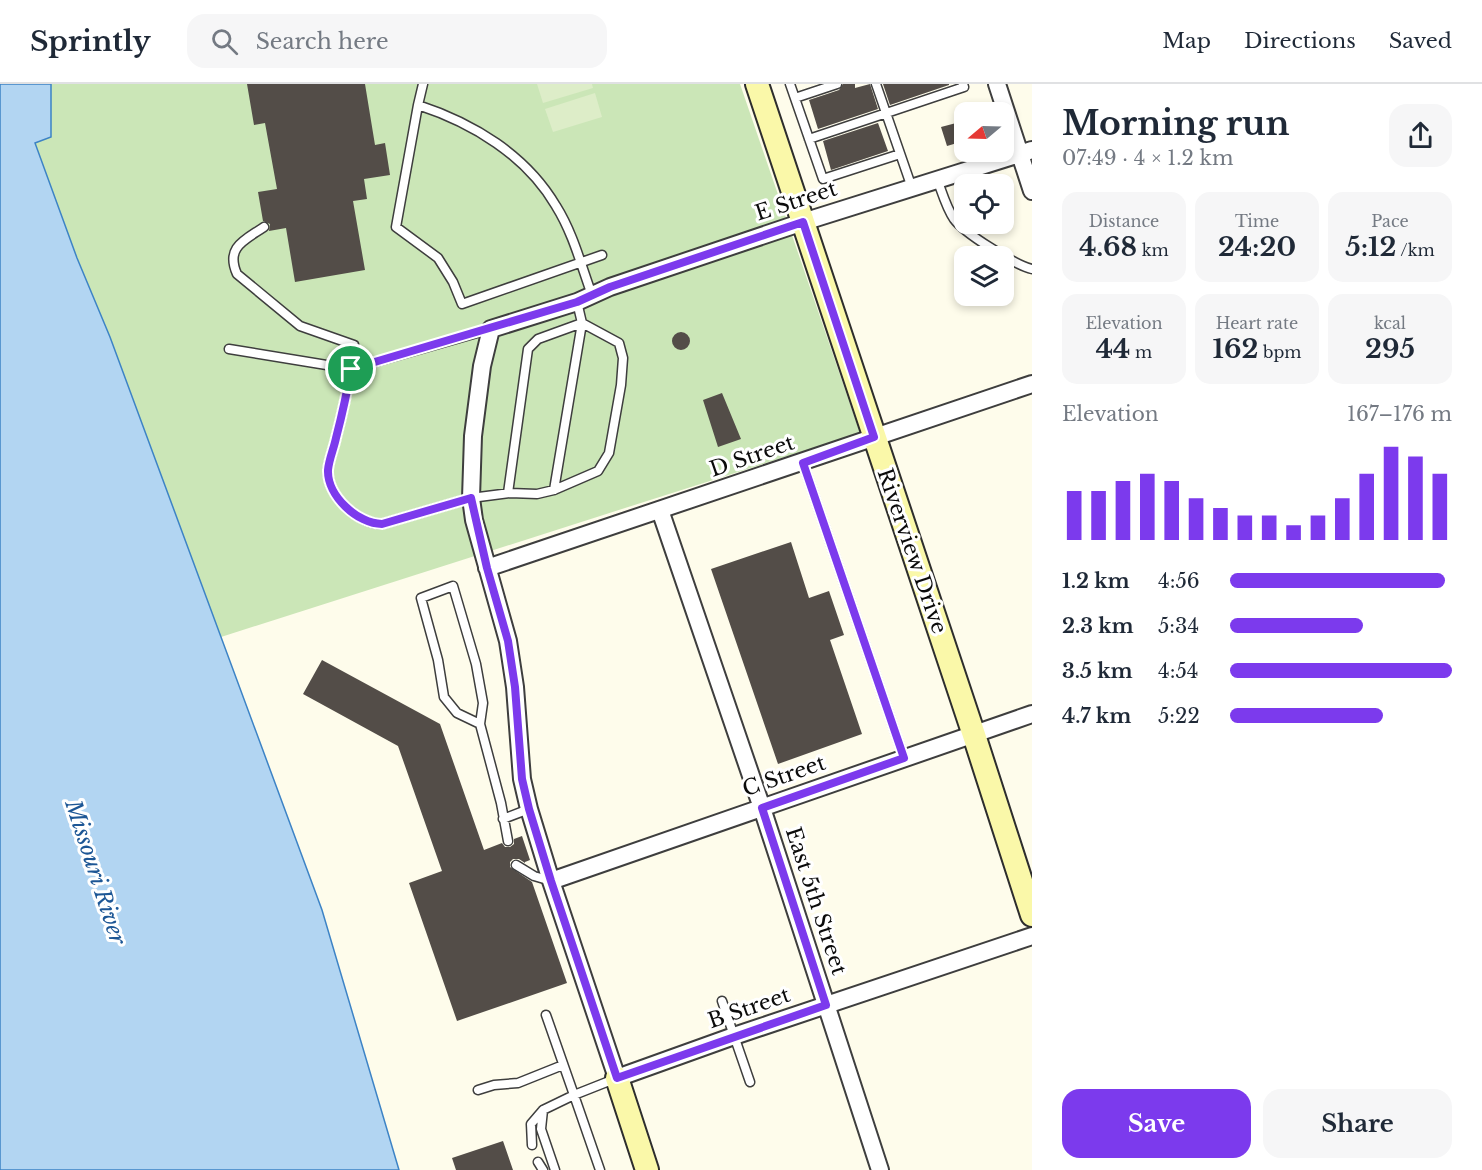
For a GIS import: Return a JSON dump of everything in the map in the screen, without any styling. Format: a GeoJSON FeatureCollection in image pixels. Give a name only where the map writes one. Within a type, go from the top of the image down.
{"type":"FeatureCollection","features":[{"type":"Feature","properties":{"kind":"main road","name":"Riverview Drive"},"geometry":{"type":"LineString","coordinates":[[757,84],[1032,915]]}},
{"type":"Feature","properties":{"kind":"main road"},"geometry":{"type":"LineString","coordinates":[[617,1078],[647,1170]]}},
{"type":"Feature","properties":{"kind":"street"},"geometry":{"type":"LineString","coordinates":[[997,84],[1026,152],[1032,190]]}},
{"type":"Feature","properties":{"kind":"street","name":"E Street"},"geometry":{"type":"LineString","coordinates":[[491,329],[803,222],[1026,152]]}},
{"type":"Feature","properties":{"kind":"street"},"geometry":{"type":"LineString","coordinates":[[491,329],[482,366],[473,436],[471,498],[487,568],[508,641],[515,687],[522,779],[529,809],[617,1078]]}},
{"type":"Feature","properties":{"kind":"street","name":"D Street"},"geometry":{"type":"LineString","coordinates":[[487,568],[1032,384]]}},
{"type":"Feature","properties":{"kind":"street","name":"East 5th Street"},"geometry":{"type":"LineString","coordinates":[[660,510],[762,808],[880,1170]]}},
{"type":"Feature","properties":{"kind":"street","name":"C Street"},"geometry":{"type":"LineString","coordinates":[[551,881],[1032,714]]}},
{"type":"Feature","properties":{"kind":"street","name":"B Street"},"geometry":{"type":"LineString","coordinates":[[617,1078],[734,1036],[1032,936]]}},
{"type":"Feature","properties":{"kind":"lane"},"geometry":{"type":"LineString","coordinates":[[423,84],[396,227],[438,258],[453,282],[462,304],[602,255]]}},
{"type":"Feature","properties":{"kind":"lane"},"geometry":{"type":"LineString","coordinates":[[790,84],[823,179],[900,154]]}},
{"type":"Feature","properties":{"kind":"lane"},"geometry":{"type":"LineString","coordinates":[[795,98],[837,84]]}},
{"type":"Feature","properties":{"kind":"lane"},"geometry":{"type":"LineString","coordinates":[[876,84],[912,188]]}},
{"type":"Feature","properties":{"kind":"lane"},"geometry":{"type":"LineString","coordinates":[[809,139],[964,87],[963,84]]}},
{"type":"Feature","properties":{"kind":"lane"},"geometry":{"type":"LineString","coordinates":[[418,105],[449,115],[482,133],[512,154],[534,175],[556,206],[571,236],[580,263],[584,298],[582,323],[554,490]]}},
{"type":"Feature","properties":{"kind":"lane"},"geometry":{"type":"LineString","coordinates":[[937,179],[953,218],[963,229],[1012,260],[1032,269]]}},
{"type":"Feature","properties":{"kind":"lane"},"geometry":{"type":"LineString","coordinates":[[264,227],[236,248],[233,265],[237,274],[300,326],[354,345],[346,396],[328,471],[333,488],[348,510],[371,524],[382,524],[471,498],[508,493],[537,494],[554,490],[598,471],[609,453],[621,385],[623,358],[619,343],[582,323],[538,339],[528,349],[508,493]]}},
{"type":"Feature","properties":{"kind":"lane"},"geometry":{"type":"LineString","coordinates":[[229,349],[351,369],[491,329]]}},
{"type":"Feature","properties":{"kind":"lane"},"geometry":{"type":"LineString","coordinates":[[803,463],[904,758]]}},
{"type":"Feature","properties":{"kind":"lane"},"geometry":{"type":"LineString","coordinates":[[480,724],[457,713],[444,697],[438,660],[421,598],[453,586],[478,674],[483,703],[480,724],[508,841]]}},
{"type":"Feature","properties":{"kind":"lane"},"geometry":{"type":"LineString","coordinates":[[503,819],[529,809]]}},
{"type":"Feature","properties":{"kind":"lane"},"geometry":{"type":"LineString","coordinates":[[516,865],[534,876],[551,881]]}},
{"type":"Feature","properties":{"kind":"lane"},"geometry":{"type":"LineString","coordinates":[[722,1001],[750,1082]]}},
{"type":"Feature","properties":{"kind":"lane"},"geometry":{"type":"LineString","coordinates":[[546,1015],[600,1170]]}},
{"type":"Feature","properties":{"kind":"lane"},"geometry":{"type":"LineString","coordinates":[[478,1090],[494,1085],[518,1083],[563,1065]]}},
{"type":"Feature","properties":{"kind":"lane"},"geometry":{"type":"LineString","coordinates":[[532,1145],[531,1124],[543,1110],[617,1078]]}},
{"type":"Feature","properties":{"kind":"lane"},"geometry":{"type":"LineString","coordinates":[[543,1110],[541,1128],[555,1170]]}},
{"type":"Feature","properties":{"kind":"green space"},"geometry":{"type":"Polygon","coordinates":[[[0,84],[740,84],[860,433],[221,637],[0,248],[0,84]]]}},
{"type":"Feature","properties":{"kind":"green space"},"geometry":{"type":"Polygon","coordinates":[[[537,84],[592,84],[593,88],[543,103],[537,84]]]}},
{"type":"Feature","properties":{"kind":"green space"},"geometry":{"type":"Polygon","coordinates":[[[595,93],[602,117],[553,132],[545,109],[595,93]]]}},
{"type":"Feature","properties":{"kind":"water","name":"Missouri River"},"geometry":{"type":"Polygon","coordinates":[[[0,84],[51,84],[51,137],[35,143],[77,258],[110,337],[322,910],[399,1170],[0,1170],[0,84]]]}},
{"type":"Feature","properties":{"kind":"building"},"geometry":{"type":"Polygon","coordinates":[[[247,84],[365,84],[375,145],[385,143],[390,175],[364,179],[367,199],[353,201],[365,270],[295,282],[286,228],[269,231],[270,224],[263,221],[258,192],[277,189],[265,123],[254,125],[247,84]]]}},
{"type":"Feature","properties":{"kind":"building"},"geometry":{"type":"Polygon","coordinates":[[[843,84],[855,84],[855,88],[870,84],[878,109],[818,129],[809,100],[839,90],[843,84]]]}},
{"type":"Feature","properties":{"kind":"building"},"geometry":{"type":"Polygon","coordinates":[[[883,84],[949,84],[949,85],[890,105],[883,84]]]}},
{"type":"Feature","properties":{"kind":"building"},"geometry":{"type":"Polygon","coordinates":[[[878,123],[888,151],[831,170],[823,141],[878,123]]]}},
{"type":"Feature","properties":{"kind":"building"},"geometry":{"type":"Polygon","coordinates":[[[954,124],[954,144],[947,146],[941,127],[954,124]]]}},
{"type":"Feature","properties":{"kind":"building"},"geometry":{"type":"Polygon","coordinates":[[[677,332],[685,332],[690,337],[688,348],[677,350],[672,345],[672,337],[677,332]]]}},
{"type":"Feature","properties":{"kind":"building"},"geometry":{"type":"Polygon","coordinates":[[[722,393],[741,439],[718,447],[703,400],[722,393]]]}},
{"type":"Feature","properties":{"kind":"building"},"geometry":{"type":"Polygon","coordinates":[[[791,542],[809,598],[829,591],[844,635],[830,640],[862,734],[778,764],[711,569],[791,542]]]}},
{"type":"Feature","properties":{"kind":"building"},"geometry":{"type":"Polygon","coordinates":[[[322,660],[440,724],[484,850],[502,843],[505,847],[510,847],[514,844],[514,839],[522,836],[530,860],[525,863],[519,859],[513,859],[510,867],[532,882],[567,983],[457,1021],[409,883],[442,871],[398,746],[303,694],[322,660]]]}},
{"type":"Feature","properties":{"kind":"building"},"geometry":{"type":"Polygon","coordinates":[[[503,1141],[513,1170],[456,1170],[452,1158],[503,1141]]]}},
{"type":"Feature","properties":{"kind":"route"},"geometry":{"type":"LineString","coordinates":[[803,222],[874,437],[803,463],[904,758],[762,808],[826,1005],[617,1078],[529,809],[522,779],[515,687],[508,641],[474,520],[471,498],[382,524],[371,524],[348,510],[333,488],[328,471],[351,369],[577,302],[610,287],[803,222]]}}]}
